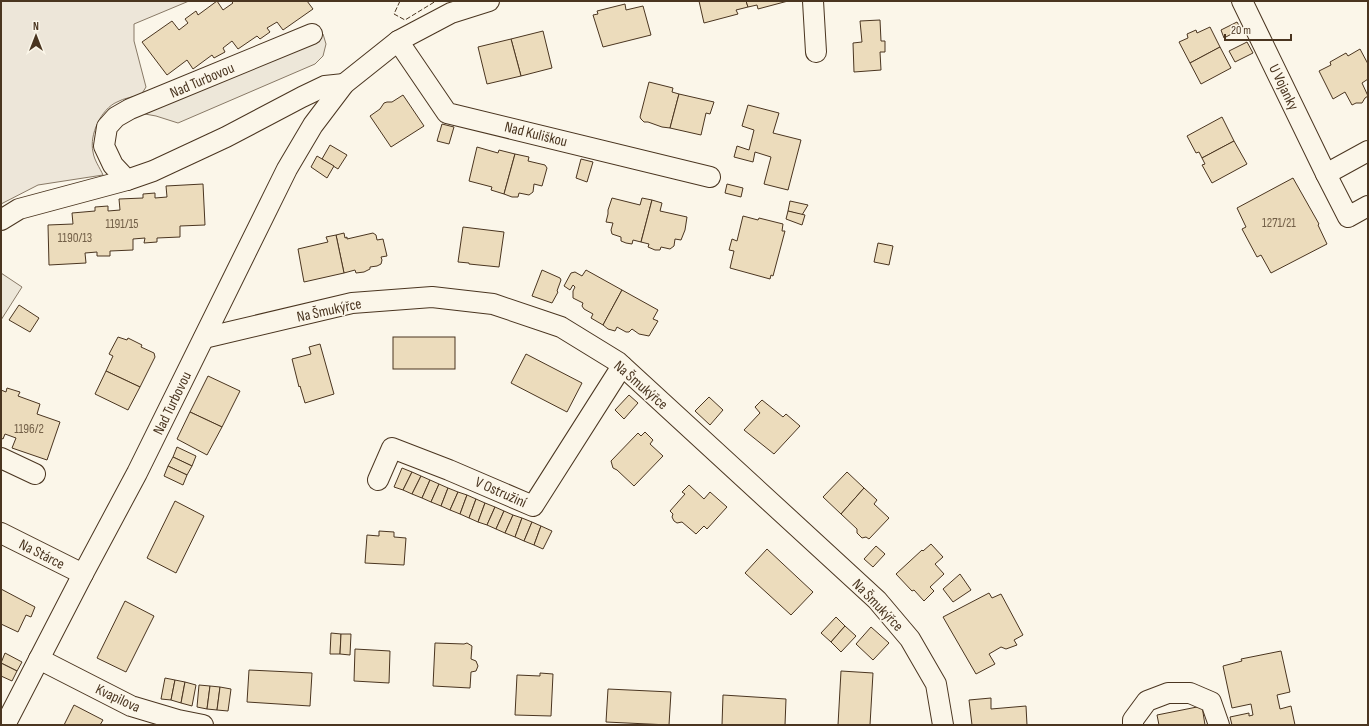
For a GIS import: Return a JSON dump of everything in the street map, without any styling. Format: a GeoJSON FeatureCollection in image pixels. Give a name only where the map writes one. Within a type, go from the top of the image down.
{"type":"FeatureCollection","features":[{"type":"Feature","properties":{"kind":"street","name":"Nad Turbovou"},"geometry":{"type":"LineString","coordinates":[[5,725],[137,473],[287,169],[313,125],[344,84],[398,41],[451,13],[489,1]]}},
{"type":"Feature","properties":{"kind":"street"},"geometry":{"type":"LineString","coordinates":[[813,1],[816,52]]}},
{"type":"Feature","properties":{"kind":"street","name":"U Vojanky"},"geometry":{"type":"LineString","coordinates":[[1242,1],[1348,217],[1368,206]]}},
{"type":"Feature","properties":{"kind":"street","name":"Nad Turbovou"},"geometry":{"type":"LineString","coordinates":[[127,180],[113,165],[104,146],[107,127],[116,117],[130,109],[312,34]]}},
{"type":"Feature","properties":{"kind":"street","name":"Nad Kuliškou"},"geometry":{"type":"LineString","coordinates":[[398,41],[447,113],[710,177]]}},
{"type":"Feature","properties":{"kind":"street"},"geometry":{"type":"LineString","coordinates":[[1,220],[19,209],[127,180],[152,171],[226,137],[325,86],[344,84]]}},
{"type":"Feature","properties":{"kind":"street"},"geometry":{"type":"LineString","coordinates":[[1326,174],[1368,151]]}},
{"type":"Feature","properties":{"kind":"street","name":"Na Šmukýřce"},"geometry":{"type":"LineString","coordinates":[[204,338],[352,302],[432,297],[493,304],[561,327],[618,362],[877,600],[910,639],[936,684],[944,725]]}},
{"type":"Feature","properties":{"kind":"street","name":"V Ostružiní"},"geometry":{"type":"LineString","coordinates":[[378,480],[392,448],[449,470],[533,506],[622,366]]}},
{"type":"Feature","properties":{"kind":"street"},"geometry":{"type":"LineString","coordinates":[[1,458],[35,474]]}},
{"type":"Feature","properties":{"kind":"street","name":"Na Stárce"},"geometry":{"type":"LineString","coordinates":[[1,533],[83,574]]}},
{"type":"Feature","properties":{"kind":"street","name":"Kvapilova"},"geometry":{"type":"LineString","coordinates":[[39,659],[131,706],[178,720],[203,725]]}},
{"type":"Feature","properties":{"kind":"street"},"geometry":{"type":"LineString","coordinates":[[1133,725],[1134,720],[1147,701],[1168,693],[1190,693],[1211,702],[1219,725]]}},
{"type":"Feature","properties":{"kind":"shaded area"},"geometry":{"type":"Polygon","coordinates":[[[1,1],[189,1],[134,24],[134,41],[146,87],[141,95],[111,105],[101,116],[95,131],[92,145],[95,158],[103,175],[38,185],[1,204],[1,1]]]}},
{"type":"Feature","properties":{"kind":"shaded area"},"geometry":{"type":"Polygon","coordinates":[[[323,34],[326,44],[323,56],[315,64],[178,123],[145,114],[323,34]]]}},
{"type":"Feature","properties":{"kind":"shaded area"},"geometry":{"type":"Polygon","coordinates":[[[1,273],[22,287],[1,320],[1,273]]]}},
{"type":"Feature","properties":{"kind":"building"},"geometry":{"type":"Polygon","coordinates":[[[217,1],[223,10],[233,3],[231,1],[307,1],[313,9],[283,30],[277,22],[267,28],[270,32],[260,39],[257,36],[238,49],[232,41],[223,48],[225,52],[214,58],[212,55],[193,69],[187,60],[167,75],[142,42],[172,21],[179,30],[188,23],[185,19],[196,11],[198,15],[217,1]]]}},
{"type":"Feature","properties":{"kind":"building"},"geometry":{"type":"Polygon","coordinates":[[[699,1],[746,1],[748,7],[736,10],[738,14],[704,23],[699,1]]]}},
{"type":"Feature","properties":{"kind":"building"},"geometry":{"type":"Polygon","coordinates":[[[746,1],[788,1],[758,9],[757,5],[748,7],[746,1]]]}},
{"type":"Feature","properties":{"kind":"building"},"geometry":{"type":"Polygon","coordinates":[[[625,4],[626,10],[643,6],[651,35],[603,47],[593,15],[598,14],[597,11],[625,4]]]}},
{"type":"Feature","properties":{"kind":"building"},"geometry":{"type":"Polygon","coordinates":[[[880,20],[881,41],[885,41],[885,52],[880,52],[881,70],[854,72],[853,43],[862,42],[860,21],[880,20]]]}},
{"type":"Feature","properties":{"kind":"building"},"geometry":{"type":"Polygon","coordinates":[[[1237,22],[1241,29],[1224,38],[1221,30],[1237,22]]]}},
{"type":"Feature","properties":{"kind":"building"},"geometry":{"type":"Polygon","coordinates":[[[1210,27],[1220,47],[1190,63],[1179,42],[1188,38],[1187,34],[1196,30],[1197,33],[1210,27]]]}},
{"type":"Feature","properties":{"kind":"building"},"geometry":{"type":"Polygon","coordinates":[[[543,31],[552,68],[521,76],[511,39],[543,31]]]}},
{"type":"Feature","properties":{"kind":"building"},"geometry":{"type":"Polygon","coordinates":[[[511,39],[521,76],[487,84],[478,47],[511,39]]]}},
{"type":"Feature","properties":{"kind":"building"},"geometry":{"type":"Polygon","coordinates":[[[1247,42],[1253,53],[1235,62],[1229,51],[1247,42]]]}},
{"type":"Feature","properties":{"kind":"building"},"geometry":{"type":"Polygon","coordinates":[[[1220,47],[1231,68],[1201,84],[1190,63],[1220,47]]]}},
{"type":"Feature","properties":{"kind":"building"},"geometry":{"type":"Polygon","coordinates":[[[1360,49],[1368,64],[1368,79],[1362,83],[1368,96],[1362,103],[1352,105],[1345,92],[1333,99],[1319,71],[1331,65],[1330,62],[1346,53],[1348,56],[1360,49]]]}},
{"type":"Feature","properties":{"kind":"building"},"geometry":{"type":"Polygon","coordinates":[[[649,82],[673,88],[672,92],[679,94],[670,128],[644,122],[640,117],[649,82]]]}},
{"type":"Feature","properties":{"kind":"building"},"geometry":{"type":"Polygon","coordinates":[[[679,94],[714,102],[710,114],[706,113],[701,135],[670,128],[679,94]]]}},
{"type":"Feature","properties":{"kind":"building"},"geometry":{"type":"Polygon","coordinates":[[[403,95],[424,126],[391,147],[370,116],[380,109],[384,103],[392,102],[403,95]]]}},
{"type":"Feature","properties":{"kind":"building"},"geometry":{"type":"Polygon","coordinates":[[[748,105],[779,113],[773,133],[801,140],[788,190],[764,184],[771,157],[755,152],[753,162],[734,157],[737,146],[749,150],[754,130],[742,126],[748,105]]]}},
{"type":"Feature","properties":{"kind":"building"},"geometry":{"type":"Polygon","coordinates":[[[1222,117],[1234,141],[1202,158],[1199,152],[1196,153],[1187,136],[1222,117]]]}},
{"type":"Feature","properties":{"kind":"building"},"geometry":{"type":"Polygon","coordinates":[[[442,124],[454,127],[449,144],[437,141],[442,124]]]}},
{"type":"Feature","properties":{"kind":"building"},"geometry":{"type":"Polygon","coordinates":[[[1234,141],[1247,164],[1212,183],[1202,165],[1205,164],[1202,158],[1234,141]]]}},
{"type":"Feature","properties":{"kind":"building"},"geometry":{"type":"Polygon","coordinates":[[[330,145],[347,155],[338,169],[322,159],[330,145]]]}},
{"type":"Feature","properties":{"kind":"building"},"geometry":{"type":"Polygon","coordinates":[[[477,147],[498,153],[499,150],[515,154],[504,194],[491,190],[492,187],[469,181],[477,147]]]}},
{"type":"Feature","properties":{"kind":"building"},"geometry":{"type":"Polygon","coordinates":[[[515,154],[529,157],[528,161],[545,165],[547,168],[542,186],[534,184],[533,192],[529,195],[519,193],[518,197],[512,197],[504,194],[515,154]]]}},
{"type":"Feature","properties":{"kind":"building"},"geometry":{"type":"Polygon","coordinates":[[[317,156],[334,166],[327,178],[311,167],[317,156]]]}},
{"type":"Feature","properties":{"kind":"building"},"geometry":{"type":"Polygon","coordinates":[[[581,159],[593,162],[587,182],[576,178],[581,159]]]}},
{"type":"Feature","properties":{"kind":"building"},"geometry":{"type":"Polygon","coordinates":[[[1293,178],[1319,224],[1318,225],[1327,244],[1271,273],[1261,255],[1257,257],[1242,229],[1246,227],[1237,208],[1293,178]]]}},
{"type":"Feature","properties":{"kind":"building"},"geometry":{"type":"Polygon","coordinates":[[[203,184],[205,225],[180,226],[180,237],[157,238],[157,242],[144,243],[145,238],[133,239],[133,250],[110,251],[110,256],[97,256],[97,252],[85,253],[86,263],[49,265],[48,225],[73,224],[72,213],[95,211],[95,207],[108,206],[108,211],[120,210],[119,199],[143,198],[143,194],[155,193],[155,198],[167,197],[166,186],[203,184]]]}},
{"type":"Feature","properties":{"kind":"building"},"geometry":{"type":"Polygon","coordinates":[[[727,184],[743,188],[741,197],[725,193],[727,184]]]}},
{"type":"Feature","properties":{"kind":"building"},"geometry":{"type":"Polygon","coordinates":[[[612,198],[640,205],[642,198],[652,200],[641,242],[633,240],[632,244],[626,243],[621,241],[621,237],[612,234],[611,230],[613,223],[606,222],[612,198]]]}},
{"type":"Feature","properties":{"kind":"building"},"geometry":{"type":"Polygon","coordinates":[[[652,200],[662,203],[660,211],[687,217],[685,230],[681,240],[675,239],[674,246],[670,249],[661,247],[660,250],[655,250],[648,247],[649,244],[641,242],[652,200]]]}},
{"type":"Feature","properties":{"kind":"building"},"geometry":{"type":"Polygon","coordinates":[[[790,201],[808,205],[802,215],[788,211],[790,201]]]}},
{"type":"Feature","properties":{"kind":"building"},"geometry":{"type":"Polygon","coordinates":[[[788,211],[805,215],[802,225],[786,219],[788,211]]]}},
{"type":"Feature","properties":{"kind":"building"},"geometry":{"type":"Polygon","coordinates":[[[743,216],[783,224],[782,231],[785,231],[773,276],[771,275],[770,279],[730,268],[734,251],[729,250],[732,239],[737,241],[743,216]]]}},
{"type":"Feature","properties":{"kind":"building"},"geometry":{"type":"Polygon","coordinates":[[[463,227],[504,232],[499,267],[458,262],[463,227]]]}},
{"type":"Feature","properties":{"kind":"building"},"geometry":{"type":"Polygon","coordinates":[[[344,233],[345,238],[347,237],[347,239],[373,233],[376,235],[377,240],[383,239],[387,256],[381,257],[381,264],[370,267],[370,269],[364,272],[356,273],[355,270],[344,273],[336,235],[344,233]]]}},
{"type":"Feature","properties":{"kind":"building"},"geometry":{"type":"Polygon","coordinates":[[[336,235],[344,273],[304,282],[298,249],[328,242],[326,237],[336,235]]]}},
{"type":"Feature","properties":{"kind":"building"},"geometry":{"type":"Polygon","coordinates":[[[878,243],[893,246],[889,265],[874,262],[878,243]]]}},
{"type":"Feature","properties":{"kind":"building"},"geometry":{"type":"Polygon","coordinates":[[[542,270],[560,278],[561,280],[557,291],[558,292],[552,303],[532,296],[542,270]]]}},
{"type":"Feature","properties":{"kind":"building"},"geometry":{"type":"Polygon","coordinates":[[[586,270],[622,290],[603,325],[591,318],[593,314],[584,309],[582,306],[583,303],[573,298],[573,291],[575,287],[573,285],[570,290],[564,286],[571,273],[575,272],[582,276],[586,270]]]}},
{"type":"Feature","properties":{"kind":"building"},"geometry":{"type":"Polygon","coordinates":[[[622,290],[658,310],[653,319],[658,321],[649,336],[639,334],[632,329],[629,332],[626,332],[617,327],[615,331],[608,329],[603,325],[622,290]]]}},
{"type":"Feature","properties":{"kind":"building"},"geometry":{"type":"Polygon","coordinates":[[[19,305],[39,318],[30,332],[9,320],[19,305]]]}},
{"type":"Feature","properties":{"kind":"building"},"geometry":{"type":"Polygon","coordinates":[[[118,337],[127,340],[128,338],[142,345],[141,347],[154,353],[155,357],[140,387],[106,371],[113,356],[109,354],[118,337]]]}},
{"type":"Feature","properties":{"kind":"building"},"geometry":{"type":"Polygon","coordinates":[[[393,337],[455,337],[455,369],[393,369],[393,337]]]}},
{"type":"Feature","properties":{"kind":"building"},"geometry":{"type":"Polygon","coordinates":[[[320,344],[334,394],[305,403],[300,386],[299,387],[292,359],[311,354],[309,347],[320,344]]]}},
{"type":"Feature","properties":{"kind":"building"},"geometry":{"type":"Polygon","coordinates":[[[526,354],[582,383],[567,412],[511,383],[526,354]]]}},
{"type":"Feature","properties":{"kind":"building"},"geometry":{"type":"Polygon","coordinates":[[[106,371],[140,387],[128,410],[95,394],[106,371]]]}},
{"type":"Feature","properties":{"kind":"building"},"geometry":{"type":"Polygon","coordinates":[[[208,376],[240,391],[222,427],[190,412],[208,376]]]}},
{"type":"Feature","properties":{"kind":"building"},"geometry":{"type":"Polygon","coordinates":[[[7,388],[20,392],[18,396],[40,404],[37,414],[60,422],[47,460],[12,448],[16,438],[5,434],[3,439],[1,438],[1,390],[6,392],[7,388]]]}},
{"type":"Feature","properties":{"kind":"building"},"geometry":{"type":"Polygon","coordinates":[[[629,395],[638,403],[624,419],[615,410],[629,395]]]}},
{"type":"Feature","properties":{"kind":"building"},"geometry":{"type":"Polygon","coordinates":[[[709,397],[723,410],[710,425],[695,411],[709,397]]]}},
{"type":"Feature","properties":{"kind":"building"},"geometry":{"type":"Polygon","coordinates":[[[762,400],[783,417],[786,414],[800,426],[774,454],[744,430],[760,413],[755,407],[762,400]]]}},
{"type":"Feature","properties":{"kind":"building"},"geometry":{"type":"Polygon","coordinates":[[[190,412],[222,427],[207,455],[177,439],[190,412]]]}},
{"type":"Feature","properties":{"kind":"building"},"geometry":{"type":"Polygon","coordinates":[[[645,432],[653,440],[650,444],[663,456],[634,486],[613,468],[611,461],[638,433],[641,436],[645,432]]]}},
{"type":"Feature","properties":{"kind":"building"},"geometry":{"type":"Polygon","coordinates":[[[177,447],[196,456],[192,466],[173,457],[177,447]]]}},
{"type":"Feature","properties":{"kind":"building"},"geometry":{"type":"Polygon","coordinates":[[[173,457],[192,466],[187,475],[168,466],[173,457]]]}},
{"type":"Feature","properties":{"kind":"building"},"geometry":{"type":"Polygon","coordinates":[[[168,466],[187,475],[183,485],[164,476],[168,466]]]}},
{"type":"Feature","properties":{"kind":"building"},"geometry":{"type":"Polygon","coordinates":[[[402,468],[412,472],[403,490],[394,487],[402,468]]]}},
{"type":"Feature","properties":{"kind":"building"},"geometry":{"type":"Polygon","coordinates":[[[412,472],[421,476],[412,494],[403,490],[412,472]]]}},
{"type":"Feature","properties":{"kind":"building"},"geometry":{"type":"Polygon","coordinates":[[[847,472],[864,488],[841,514],[823,497],[847,472]]]}},
{"type":"Feature","properties":{"kind":"building"},"geometry":{"type":"Polygon","coordinates":[[[421,476],[430,480],[422,498],[412,494],[421,476]]]}},
{"type":"Feature","properties":{"kind":"building"},"geometry":{"type":"Polygon","coordinates":[[[430,480],[439,484],[431,502],[422,498],[430,480]]]}},
{"type":"Feature","properties":{"kind":"building"},"geometry":{"type":"Polygon","coordinates":[[[439,484],[448,488],[441,506],[431,502],[439,484]]]}},
{"type":"Feature","properties":{"kind":"building"},"geometry":{"type":"Polygon","coordinates":[[[689,485],[704,499],[710,492],[727,507],[707,529],[704,526],[696,534],[682,522],[677,523],[674,521],[672,517],[673,514],[670,511],[685,494],[682,492],[689,485]]]}},
{"type":"Feature","properties":{"kind":"building"},"geometry":{"type":"Polygon","coordinates":[[[448,488],[458,492],[450,510],[441,506],[448,488]]]}},
{"type":"Feature","properties":{"kind":"building"},"geometry":{"type":"Polygon","coordinates":[[[864,488],[877,500],[874,504],[889,518],[869,539],[866,537],[862,538],[857,533],[857,529],[841,514],[864,488]]]}},
{"type":"Feature","properties":{"kind":"building"},"geometry":{"type":"Polygon","coordinates":[[[458,492],[467,495],[460,514],[450,510],[458,492]]]}},
{"type":"Feature","properties":{"kind":"building"},"geometry":{"type":"Polygon","coordinates":[[[467,495],[476,499],[469,518],[460,514],[467,495]]]}},
{"type":"Feature","properties":{"kind":"building"},"geometry":{"type":"Polygon","coordinates":[[[476,499],[485,503],[478,522],[469,518],[476,499]]]}},
{"type":"Feature","properties":{"kind":"building"},"geometry":{"type":"Polygon","coordinates":[[[175,501],[204,516],[176,573],[147,558],[175,501]]]}},
{"type":"Feature","properties":{"kind":"building"},"geometry":{"type":"Polygon","coordinates":[[[485,503],[495,507],[487,525],[478,522],[485,503]]]}},
{"type":"Feature","properties":{"kind":"building"},"geometry":{"type":"Polygon","coordinates":[[[495,507],[504,511],[496,529],[487,525],[495,507]]]}},
{"type":"Feature","properties":{"kind":"building"},"geometry":{"type":"Polygon","coordinates":[[[504,511],[513,515],[505,533],[496,529],[504,511]]]}},
{"type":"Feature","properties":{"kind":"building"},"geometry":{"type":"Polygon","coordinates":[[[513,515],[522,518],[515,537],[505,533],[513,515]]]}},
{"type":"Feature","properties":{"kind":"building"},"geometry":{"type":"Polygon","coordinates":[[[522,518],[532,522],[524,541],[515,537],[522,518]]]}},
{"type":"Feature","properties":{"kind":"building"},"geometry":{"type":"Polygon","coordinates":[[[532,522],[541,526],[534,545],[524,541],[532,522]]]}},
{"type":"Feature","properties":{"kind":"building"},"geometry":{"type":"Polygon","coordinates":[[[541,526],[552,531],[543,549],[534,545],[541,526]]]}},
{"type":"Feature","properties":{"kind":"building"},"geometry":{"type":"Polygon","coordinates":[[[379,531],[394,532],[394,537],[406,538],[404,565],[365,563],[367,535],[379,536],[379,531]]]}},
{"type":"Feature","properties":{"kind":"building"},"geometry":{"type":"Polygon","coordinates":[[[931,544],[943,557],[935,564],[944,574],[930,587],[934,591],[924,601],[896,574],[922,550],[923,551],[931,544]]]}},
{"type":"Feature","properties":{"kind":"building"},"geometry":{"type":"Polygon","coordinates":[[[876,546],[885,554],[873,567],[864,559],[876,546]]]}},
{"type":"Feature","properties":{"kind":"building"},"geometry":{"type":"Polygon","coordinates":[[[767,549],[813,592],[791,615],[745,573],[767,549]]]}},
{"type":"Feature","properties":{"kind":"building"},"geometry":{"type":"Polygon","coordinates":[[[960,574],[971,590],[953,602],[943,589],[960,574]]]}},
{"type":"Feature","properties":{"kind":"building"},"geometry":{"type":"Polygon","coordinates":[[[1,589],[35,607],[31,617],[26,615],[18,632],[1,624],[1,589]]]}},
{"type":"Feature","properties":{"kind":"building"},"geometry":{"type":"Polygon","coordinates":[[[989,593],[992,598],[1001,594],[1023,635],[1014,640],[1017,645],[1006,649],[1001,647],[989,654],[995,664],[976,674],[943,617],[989,593]]]}},
{"type":"Feature","properties":{"kind":"building"},"geometry":{"type":"Polygon","coordinates":[[[125,601],[154,616],[126,672],[97,658],[125,601]]]}},
{"type":"Feature","properties":{"kind":"building"},"geometry":{"type":"Polygon","coordinates":[[[836,617],[845,626],[831,642],[821,633],[836,617]]]}},
{"type":"Feature","properties":{"kind":"building"},"geometry":{"type":"Polygon","coordinates":[[[845,626],[856,636],[841,652],[831,642],[845,626]]]}},
{"type":"Feature","properties":{"kind":"building"},"geometry":{"type":"Polygon","coordinates":[[[871,627],[889,643],[873,660],[856,644],[871,627]]]}},
{"type":"Feature","properties":{"kind":"building"},"geometry":{"type":"Polygon","coordinates":[[[331,633],[341,634],[340,654],[330,654],[331,633]]]}},
{"type":"Feature","properties":{"kind":"building"},"geometry":{"type":"Polygon","coordinates":[[[341,634],[351,634],[350,655],[340,654],[341,634]]]}},
{"type":"Feature","properties":{"kind":"building"},"geometry":{"type":"Polygon","coordinates":[[[435,643],[467,643],[472,646],[471,659],[476,661],[478,666],[476,671],[471,672],[470,688],[433,686],[435,643]]]}},
{"type":"Feature","properties":{"kind":"building"},"geometry":{"type":"Polygon","coordinates":[[[355,649],[390,651],[389,683],[354,681],[355,649]]]}},
{"type":"Feature","properties":{"kind":"building"},"geometry":{"type":"Polygon","coordinates":[[[1281,651],[1290,692],[1277,695],[1280,709],[1291,706],[1295,725],[1232,725],[1230,717],[1249,713],[1249,716],[1253,715],[1251,704],[1232,708],[1223,666],[1242,661],[1241,659],[1281,651]]]}},
{"type":"Feature","properties":{"kind":"building"},"geometry":{"type":"Polygon","coordinates":[[[5,653],[22,662],[17,671],[1,663],[5,653]]]}},
{"type":"Feature","properties":{"kind":"building"},"geometry":{"type":"Polygon","coordinates":[[[1,663],[17,671],[12,681],[1,676],[1,663]]]}},
{"type":"Feature","properties":{"kind":"building"},"geometry":{"type":"Polygon","coordinates":[[[249,670],[312,673],[310,706],[247,702],[249,670]]]}},
{"type":"Feature","properties":{"kind":"building"},"geometry":{"type":"Polygon","coordinates":[[[841,671],[873,673],[870,725],[838,725],[841,671]]]}},
{"type":"Feature","properties":{"kind":"building"},"geometry":{"type":"Polygon","coordinates":[[[540,673],[553,674],[551,716],[515,715],[517,675],[540,676],[540,673]]]}},
{"type":"Feature","properties":{"kind":"building"},"geometry":{"type":"Polygon","coordinates":[[[165,678],[175,680],[171,700],[161,699],[165,678]]]}},
{"type":"Feature","properties":{"kind":"building"},"geometry":{"type":"Polygon","coordinates":[[[175,680],[185,682],[181,703],[171,700],[175,680]]]}},
{"type":"Feature","properties":{"kind":"building"},"geometry":{"type":"Polygon","coordinates":[[[185,682],[196,685],[192,706],[181,703],[185,682]]]}},
{"type":"Feature","properties":{"kind":"building"},"geometry":{"type":"Polygon","coordinates":[[[199,685],[210,686],[207,709],[197,707],[199,685]]]}},
{"type":"Feature","properties":{"kind":"building"},"geometry":{"type":"Polygon","coordinates":[[[210,686],[220,687],[217,710],[207,709],[210,686]]]}},
{"type":"Feature","properties":{"kind":"building"},"geometry":{"type":"Polygon","coordinates":[[[220,687],[231,689],[228,711],[217,710],[220,687]]]}},
{"type":"Feature","properties":{"kind":"building"},"geometry":{"type":"Polygon","coordinates":[[[608,689],[671,692],[669,725],[606,722],[608,689]]]}},
{"type":"Feature","properties":{"kind":"building"},"geometry":{"type":"Polygon","coordinates":[[[723,695],[786,699],[785,725],[722,725],[723,695]]]}},
{"type":"Feature","properties":{"kind":"building"},"geometry":{"type":"Polygon","coordinates":[[[991,698],[991,709],[1026,706],[1027,725],[972,725],[969,700],[991,698]]]}},
{"type":"Feature","properties":{"kind":"building"},"geometry":{"type":"Polygon","coordinates":[[[74,705],[103,720],[100,725],[64,725],[74,705]]]}},
{"type":"Feature","properties":{"kind":"building"},"geometry":{"type":"Polygon","coordinates":[[[1202,706],[1205,725],[1159,725],[1157,715],[1202,706]]]}},
{"type":"Feature","properties":{"kind":"fence"},"geometry":{"type":"LineString","coordinates":[[400,1],[394,14],[405,20],[436,1]]}}]}
